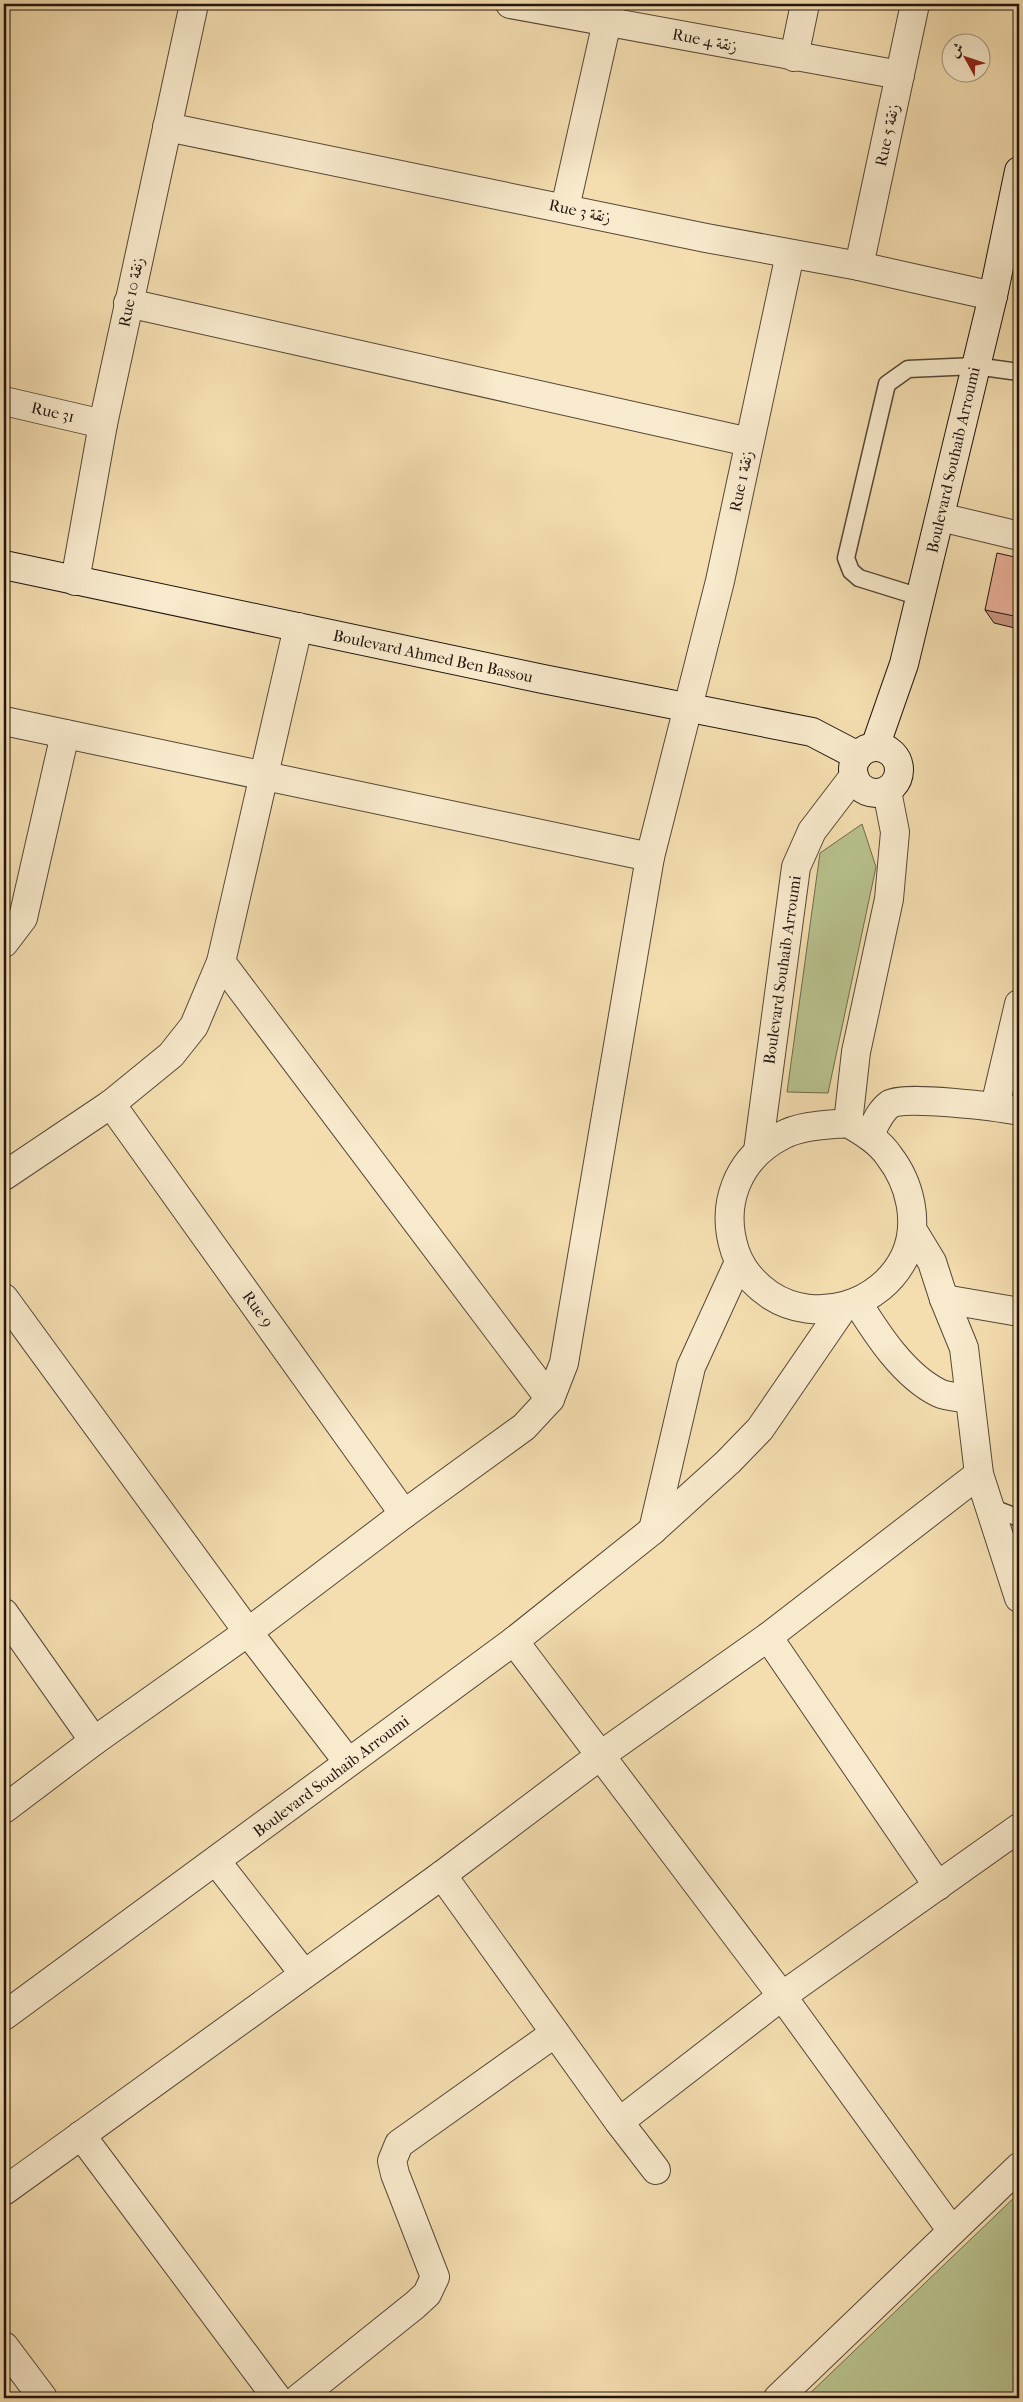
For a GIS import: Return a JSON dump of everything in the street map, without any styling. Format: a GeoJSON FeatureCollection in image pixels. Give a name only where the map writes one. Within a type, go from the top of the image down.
{"type":"FeatureCollection","features":[{"type":"Feature","properties":{"kind":"street","name":"Rue 10 زنقة"},"geometry":{"type":"LineString","coordinates":[[75,581],[103,424],[194,4]]}},
{"type":"Feature","properties":{"kind":"street","name":"Rue 4 زنقة"},"geometry":{"type":"LineString","coordinates":[[510,4],[610,13],[794,57],[900,75]]}},
{"type":"Feature","properties":{"kind":"street"},"geometry":{"type":"LineString","coordinates":[[794,57],[805,4]]}},
{"type":"Feature","properties":{"kind":"street","name":"Rue 5 زنقة"},"geometry":{"type":"LineString","coordinates":[[859,266],[915,4]]}},
{"type":"Feature","properties":{"kind":"street"},"geometry":{"type":"LineString","coordinates":[[565,208],[610,13]]}},
{"type":"Feature","properties":{"kind":"street","name":"Rue 3 زنقة"},"geometry":{"type":"LineString","coordinates":[[167,127],[790,254],[859,266],[993,296]]}},
{"type":"Feature","properties":{"kind":"street","name":"Boulevard Souhaib Arroumi"},"geometry":{"type":"LineString","coordinates":[[758,1151],[796,867],[812,832],[862,760],[904,664],[993,296],[1019,171]]}},
{"type":"Feature","properties":{"kind":"street","name":"Rue 1 زنقة"},"geometry":{"type":"LineString","coordinates":[[550,1399],[564,1363],[650,857],[720,581],[790,254]]}},
{"type":"Feature","properties":{"kind":"street"},"geometry":{"type":"LineString","coordinates":[[128,303],[749,442]]}},
{"type":"Feature","properties":{"kind":"street","name":"Rue 31"},"geometry":{"type":"LineString","coordinates":[[4,401],[103,424]]}},
{"type":"Feature","properties":{"kind":"street"},"geometry":{"type":"LineString","coordinates":[[940,517],[1019,536]]}},
{"type":"Feature","properties":{"kind":"street","name":"Boulevard Ahmed Ben Bassou"},"geometry":{"type":"LineString","coordinates":[[4,565],[687,708],[812,732],[862,760]]}},
{"type":"Feature","properties":{"kind":"street"},"geometry":{"type":"LineString","coordinates":[[4,1176],[111,1104],[171,1055],[194,1026],[221,962],[262,776],[298,627]]}},
{"type":"Feature","properties":{"kind":"street"},"geometry":{"type":"LineString","coordinates":[[4,721],[650,857]]}},
{"type":"Feature","properties":{"kind":"street"},"geometry":{"type":"LineString","coordinates":[[4,943],[65,734]]}},
{"type":"Feature","properties":{"kind":"street"},"geometry":{"type":"LineString","coordinates":[[884,748],[898,760],[899,778],[894,786],[887,791],[879,794],[863,790],[862,760],[884,748]]}},
{"type":"Feature","properties":{"kind":"street"},"geometry":{"type":"LineString","coordinates":[[858,1130],[856,1052],[889,900],[895,832],[887,791]]}},
{"type":"Feature","properties":{"kind":"street"},"geometry":{"type":"LineString","coordinates":[[4,1809],[94,1741],[248,1632],[404,1514],[524,1427],[550,1399],[221,962]]}},
{"type":"Feature","properties":{"kind":"street"},"geometry":{"type":"LineString","coordinates":[[858,1130],[891,1103],[910,1101],[1007,1109],[1019,1004]]}},
{"type":"Feature","properties":{"kind":"street","name":"Rue 9"},"geometry":{"type":"LineString","coordinates":[[111,1104],[404,1514]]}},
{"type":"Feature","properties":{"kind":"street"},"geometry":{"type":"LineString","coordinates":[[809,1127],[858,1130],[889,1155],[903,1178],[911,1205],[912,1229],[905,1256],[890,1278],[850,1305],[812,1310],[782,1303],[757,1286],[739,1262],[729,1232],[730,1202],[741,1173],[758,1151],[782,1135],[809,1127]]}},
{"type":"Feature","properties":{"kind":"street"},"geometry":{"type":"LineString","coordinates":[[912,1229],[932,1262],[944,1299],[964,1348],[979,1474],[1019,1598]]}},
{"type":"Feature","properties":{"kind":"street"},"geometry":{"type":"LineString","coordinates":[[653,1530],[691,1367],[739,1262]]}},
{"type":"Feature","properties":{"kind":"street"},"geometry":{"type":"LineString","coordinates":[[944,1299],[1019,1312]]}},
{"type":"Feature","properties":{"kind":"street"},"geometry":{"type":"LineString","coordinates":[[850,1305],[909,1371],[940,1394],[969,1399]]}},
{"type":"Feature","properties":{"kind":"street","name":"Boulevard Souhaib Arroumi"},"geometry":{"type":"LineString","coordinates":[[4,2016],[514,1642],[653,1530],[728,1462],[760,1429],[850,1305]]}},
{"type":"Feature","properties":{"kind":"street"},"geometry":{"type":"LineString","coordinates":[[9,1315],[348,1762]]}},
{"type":"Feature","properties":{"kind":"street"},"geometry":{"type":"LineString","coordinates":[[4,2191],[442,1875],[601,1755],[768,1637],[979,1474]]}},
{"type":"Feature","properties":{"kind":"street"},"geometry":{"type":"LineString","coordinates":[[4,1613],[94,1741]]}},
{"type":"Feature","properties":{"kind":"street"},"geometry":{"type":"LineString","coordinates":[[768,1637],[938,1886]]}},
{"type":"Feature","properties":{"kind":"street"},"geometry":{"type":"LineString","coordinates":[[514,1642],[782,1996],[952,2231]]}},
{"type":"Feature","properties":{"kind":"street"},"geometry":{"type":"LineString","coordinates":[[619,2122],[782,1996],[1019,1828]]}},
{"type":"Feature","properties":{"kind":"street"},"geometry":{"type":"LineString","coordinates":[[216,1861],[304,1974]]}},
{"type":"Feature","properties":{"kind":"street"},"geometry":{"type":"LineString","coordinates":[[442,1875],[619,2122],[656,2170]]}},
{"type":"Feature","properties":{"kind":"street"},"geometry":{"type":"LineString","coordinates":[[299,2398],[416,2305],[427,2294],[435,2277],[395,2174],[392,2161],[399,2144],[555,2033]]}},
{"type":"Feature","properties":{"kind":"street"},"geometry":{"type":"LineString","coordinates":[[81,2136],[276,2398]]}},
{"type":"Feature","properties":{"kind":"street"},"geometry":{"type":"LineString","coordinates":[[778,2398],[1019,2167]]}},
{"type":"Feature","properties":{"kind":"street"},"geometry":{"type":"LineString","coordinates":[[4,2346],[43,2398]]}},
{"type":"Feature","properties":{"kind":"lane"},"geometry":{"type":"LineString","coordinates":[[920,598],[859,578],[850,571],[846,558],[887,384],[908,369],[975,366],[1019,372]]}},
{"type":"Feature","properties":{"kind":"lane"},"geometry":{"type":"LineString","coordinates":[[990,1508],[1019,1518]]}},
{"type":"Feature","properties":{"kind":"green space"},"geometry":{"type":"Polygon","coordinates":[[[862,824],[876,867],[828,1093],[787,1092],[820,853],[862,824]]]}},
{"type":"Feature","properties":{"kind":"green space"},"geometry":{"type":"Polygon","coordinates":[[[1019,2193],[1019,2398],[805,2398],[1019,2193]]]}},
{"type":"Feature","properties":{"kind":"building"},"geometry":{"type":"Polygon","coordinates":[[[997,553],[1019,558],[1019,617],[985,610],[997,553]]]}}]}
